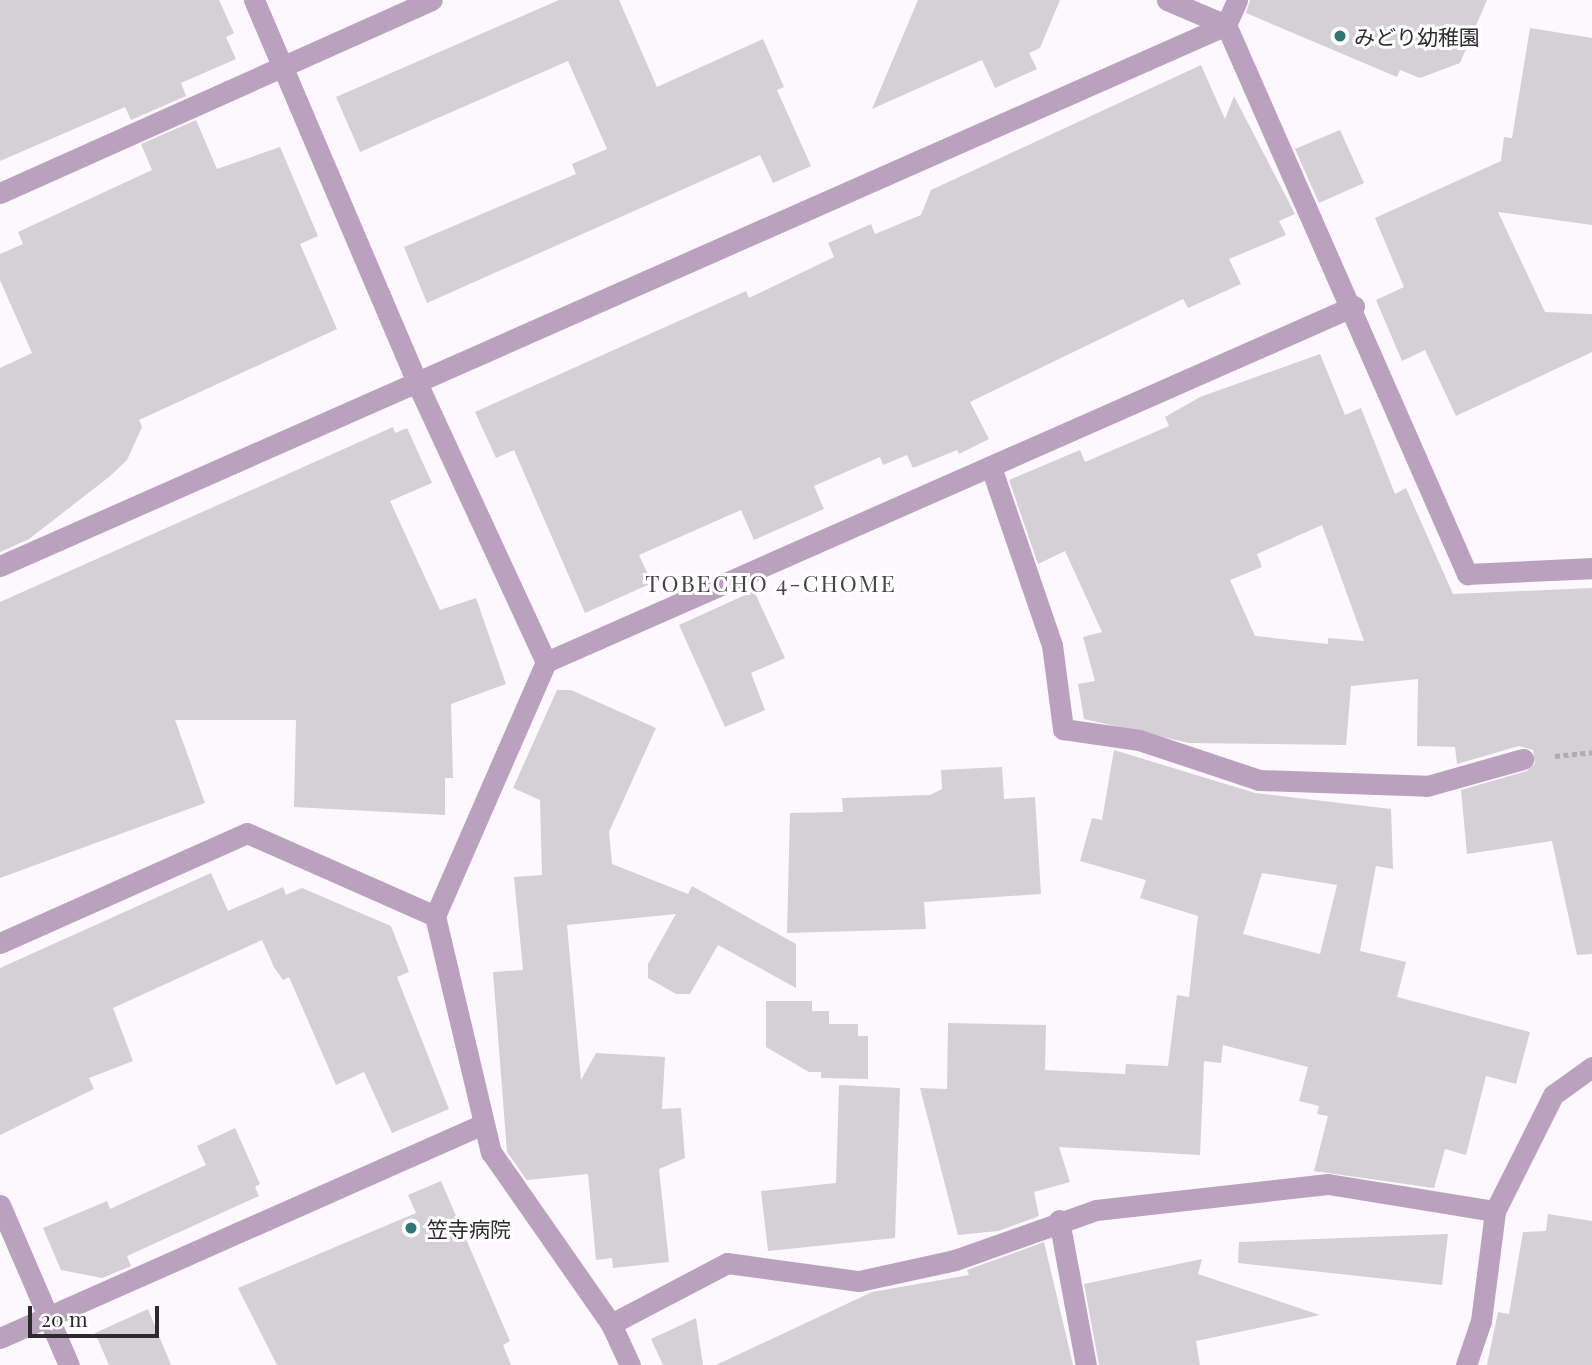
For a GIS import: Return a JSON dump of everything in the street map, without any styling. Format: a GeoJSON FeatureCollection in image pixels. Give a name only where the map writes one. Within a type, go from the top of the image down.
{"type":"FeatureCollection","features":[{"type":"Feature","properties":{"kind":"street"},"geometry":{"type":"LineString","coordinates":[[254,0],[416,383],[545,662]]}},
{"type":"Feature","properties":{"kind":"street"},"geometry":{"type":"LineString","coordinates":[[0,193],[432,0]]}},
{"type":"Feature","properties":{"kind":"street"},"geometry":{"type":"LineString","coordinates":[[1167,0],[1226,25],[1354,306],[1467,574],[1592,568]]}},
{"type":"Feature","properties":{"kind":"street"},"geometry":{"type":"LineString","coordinates":[[0,566],[1226,25],[1237,0]]}},
{"type":"Feature","properties":{"kind":"street"},"geometry":{"type":"LineString","coordinates":[[630,1365],[611,1324],[491,1152],[481,1125],[435,916],[545,662],[1354,306]]}},
{"type":"Feature","properties":{"kind":"street"},"geometry":{"type":"LineString","coordinates":[[992,467],[1052,645],[1063,729],[1139,740],[1259,780],[1427,786],[1523,759]]}},
{"type":"Feature","properties":{"kind":"street"},"geometry":{"type":"LineString","coordinates":[[0,943],[247,833],[435,916]]}},
{"type":"Feature","properties":{"kind":"street"},"geometry":{"type":"LineString","coordinates":[[1466,1365],[1481,1321],[1495,1211],[1553,1095],[1592,1067]]}},
{"type":"Feature","properties":{"kind":"street"},"geometry":{"type":"LineString","coordinates":[[0,1338],[481,1125]]}},
{"type":"Feature","properties":{"kind":"street"},"geometry":{"type":"LineString","coordinates":[[611,1324],[727,1263],[859,1281],[956,1260],[1059,1220],[1096,1210],[1328,1184],[1495,1211]]}},
{"type":"Feature","properties":{"kind":"street"},"geometry":{"type":"LineString","coordinates":[[0,1205],[69,1365]]}},
{"type":"Feature","properties":{"kind":"street"},"geometry":{"type":"LineString","coordinates":[[1059,1220],[1086,1365]]}},
{"type":"Feature","properties":{"kind":"building"},"geometry":{"type":"Polygon","coordinates":[[[0,0],[219,0],[234,33],[226,37],[236,59],[181,83],[186,96],[131,120],[125,107],[0,161],[0,0]]]}},
{"type":"Feature","properties":{"kind":"building"},"geometry":{"type":"Polygon","coordinates":[[[559,0],[619,0],[657,87],[763,39],[784,87],[777,90],[811,166],[773,183],[760,155],[427,303],[404,247],[576,174],[572,164],[607,149],[568,61],[360,152],[336,97],[559,0]]]}},
{"type":"Feature","properties":{"kind":"building"},"geometry":{"type":"Polygon","coordinates":[[[918,0],[1060,0],[1040,48],[1029,53],[1037,69],[995,88],[982,60],[872,109],[918,0]]]}},
{"type":"Feature","properties":{"kind":"building"},"geometry":{"type":"Polygon","coordinates":[[[1250,0],[1487,0],[1460,63],[1420,78],[1400,70],[1397,77],[1246,13],[1250,0]]]}},
{"type":"Feature","properties":{"kind":"building"},"geometry":{"type":"Polygon","coordinates":[[[1530,28],[1592,38],[1592,225],[1498,212],[1545,312],[1592,314],[1592,352],[1456,416],[1425,350],[1402,361],[1376,300],[1404,287],[1375,218],[1501,161],[1504,137],[1512,138],[1530,28]]]}},
{"type":"Feature","properties":{"kind":"building"},"geometry":{"type":"Polygon","coordinates":[[[1201,65],[1225,119],[1234,96],[1295,214],[1279,221],[1286,235],[1229,259],[1241,284],[1188,308],[1183,299],[970,402],[989,439],[959,454],[957,450],[913,468],[907,455],[883,465],[880,457],[814,486],[824,509],[754,540],[741,510],[639,555],[652,583],[585,613],[514,450],[496,458],[475,412],[746,291],[749,298],[834,257],[828,243],[871,224],[875,234],[921,215],[931,190],[1201,65]]]}},
{"type":"Feature","properties":{"kind":"building"},"geometry":{"type":"Polygon","coordinates":[[[196,120],[217,169],[280,147],[318,236],[300,244],[337,329],[139,420],[142,427],[127,460],[29,539],[0,552],[0,368],[32,353],[0,280],[0,254],[23,244],[18,232],[152,170],[141,144],[196,120]]]}},
{"type":"Feature","properties":{"kind":"building"},"geometry":{"type":"Polygon","coordinates":[[[1340,130],[1364,183],[1319,203],[1295,149],[1340,130]]]}},
{"type":"Feature","properties":{"kind":"building"},"geometry":{"type":"Polygon","coordinates":[[[1320,354],[1345,415],[1361,408],[1395,494],[1406,488],[1453,594],[1592,588],[1592,954],[1577,955],[1552,841],[1467,854],[1461,790],[1527,771],[1535,763],[1533,750],[1519,746],[1457,764],[1455,747],[1417,746],[1418,679],[1351,686],[1346,745],[1189,743],[1084,719],[1078,684],[1095,681],[1083,637],[1102,632],[1065,551],[1038,564],[1009,480],[1080,450],[1085,462],[1169,426],[1165,417],[1200,397],[1320,354]],[[1322,525],[1257,554],[1262,567],[1230,580],[1255,636],[1328,644],[1328,638],[1364,641],[1322,525]]]}},
{"type":"Feature","properties":{"kind":"building"},"geometry":{"type":"Polygon","coordinates":[[[393,427],[395,433],[407,428],[432,483],[390,501],[440,610],[476,598],[506,684],[451,704],[453,778],[445,778],[445,815],[294,807],[296,720],[175,720],[205,803],[0,878],[0,602],[393,427]]]}},
{"type":"Feature","properties":{"kind":"building"},"geometry":{"type":"Polygon","coordinates":[[[754,591],[785,658],[751,673],[765,710],[725,727],[679,625],[754,591]]]}},
{"type":"Feature","properties":{"kind":"building"},"geometry":{"type":"Polygon","coordinates":[[[557,690],[571,690],[656,728],[609,832],[612,864],[688,894],[692,886],[796,944],[796,988],[718,945],[690,994],[676,994],[648,978],[648,964],[676,914],[567,925],[581,1080],[596,1053],[665,1057],[662,1109],[681,1108],[685,1158],[659,1169],[669,1262],[613,1268],[612,1258],[596,1260],[588,1174],[527,1180],[507,1152],[493,972],[523,970],[514,877],[542,875],[540,800],[513,788],[557,690]]]}},
{"type":"Feature","properties":{"kind":"building"},"geometry":{"type":"Polygon","coordinates":[[[1114,750],[1255,793],[1391,809],[1393,869],[1376,866],[1360,951],[1406,962],[1397,997],[1530,1032],[1516,1084],[1486,1076],[1466,1155],[1445,1149],[1434,1188],[1314,1171],[1328,1116],[1317,1114],[1319,1106],[1299,1101],[1308,1067],[1223,1045],[1221,1063],[1204,1061],[1200,1155],[1059,1147],[1070,1182],[1034,1192],[1039,1216],[998,1231],[958,1235],[920,1088],[947,1089],[948,1023],[1046,1025],[1045,1070],[1125,1074],[1126,1064],[1168,1066],[1177,995],[1189,997],[1198,916],[1140,898],[1146,880],[1080,861],[1092,818],[1102,820],[1114,750]],[[1262,873],[1243,934],[1320,954],[1337,885],[1262,873]]]}},
{"type":"Feature","properties":{"kind":"building"},"geometry":{"type":"Polygon","coordinates":[[[1002,767],[1004,799],[1035,797],[1041,894],[924,902],[926,929],[787,933],[790,813],[843,812],[842,798],[930,795],[942,789],[941,770],[1002,767]]]}},
{"type":"Feature","properties":{"kind":"building"},"geometry":{"type":"Polygon","coordinates":[[[211,873],[228,911],[283,887],[286,895],[302,888],[391,926],[409,972],[397,977],[449,1109],[392,1133],[364,1072],[336,1085],[289,977],[283,980],[262,940],[113,1008],[133,1061],[89,1078],[94,1089],[0,1135],[0,968],[211,873]]]}},
{"type":"Feature","properties":{"kind":"building"},"geometry":{"type":"Polygon","coordinates":[[[766,1001],[812,1001],[812,1011],[829,1011],[829,1024],[858,1024],[858,1036],[868,1036],[868,1079],[821,1078],[821,1072],[809,1072],[766,1047],[766,1001]]]}},
{"type":"Feature","properties":{"kind":"building"},"geometry":{"type":"Polygon","coordinates":[[[839,1085],[900,1088],[895,1238],[768,1251],[761,1191],[836,1183],[839,1085]]]}},
{"type":"Feature","properties":{"kind":"building"},"geometry":{"type":"Polygon","coordinates":[[[235,1128],[260,1184],[255,1187],[259,1196],[127,1256],[131,1266],[102,1278],[61,1270],[43,1228],[107,1201],[110,1209],[206,1165],[197,1146],[235,1128]]]}},
{"type":"Feature","properties":{"kind":"building"},"geometry":{"type":"Polygon","coordinates":[[[441,1181],[510,1341],[503,1345],[511,1365],[277,1365],[238,1288],[416,1213],[408,1195],[441,1181]]]}},
{"type":"Feature","properties":{"kind":"building"},"geometry":{"type":"Polygon","coordinates":[[[1548,1214],[1592,1221],[1592,1365],[1487,1365],[1498,1312],[1509,1314],[1523,1232],[1546,1231],[1548,1214]]]}},
{"type":"Feature","properties":{"kind":"building"},"geometry":{"type":"Polygon","coordinates":[[[1448,1234],[1442,1285],[1238,1263],[1239,1242],[1448,1234]]]}},
{"type":"Feature","properties":{"kind":"building"},"geometry":{"type":"Polygon","coordinates":[[[1044,1242],[1073,1365],[716,1365],[872,1292],[969,1275],[967,1270],[1044,1242]]]}},
{"type":"Feature","properties":{"kind":"building"},"geometry":{"type":"Polygon","coordinates":[[[1202,1259],[1198,1274],[1320,1315],[1196,1341],[1200,1365],[1099,1365],[1084,1284],[1202,1259]]]}},
{"type":"Feature","properties":{"kind":"building"},"geometry":{"type":"Polygon","coordinates":[[[148,1309],[171,1365],[109,1365],[95,1333],[148,1309]]]}},
{"type":"Feature","properties":{"kind":"building"},"geometry":{"type":"Polygon","coordinates":[[[696,1318],[703,1365],[663,1365],[651,1339],[696,1318]]]}},
{"type":"Feature","properties":{"kind":"place","name":"みどり幼稚園"},"geometry":{"type":"Point","coordinates":[1340,36]}},
{"type":"Feature","properties":{"kind":"place","name":"笠寺病院"},"geometry":{"type":"Point","coordinates":[411,1228]}},
{"type":"Feature","properties":{"kind":"district","name":"TOBECHO 4-CHOME"},"geometry":{"type":"Point","coordinates":[771,583]}}]}
